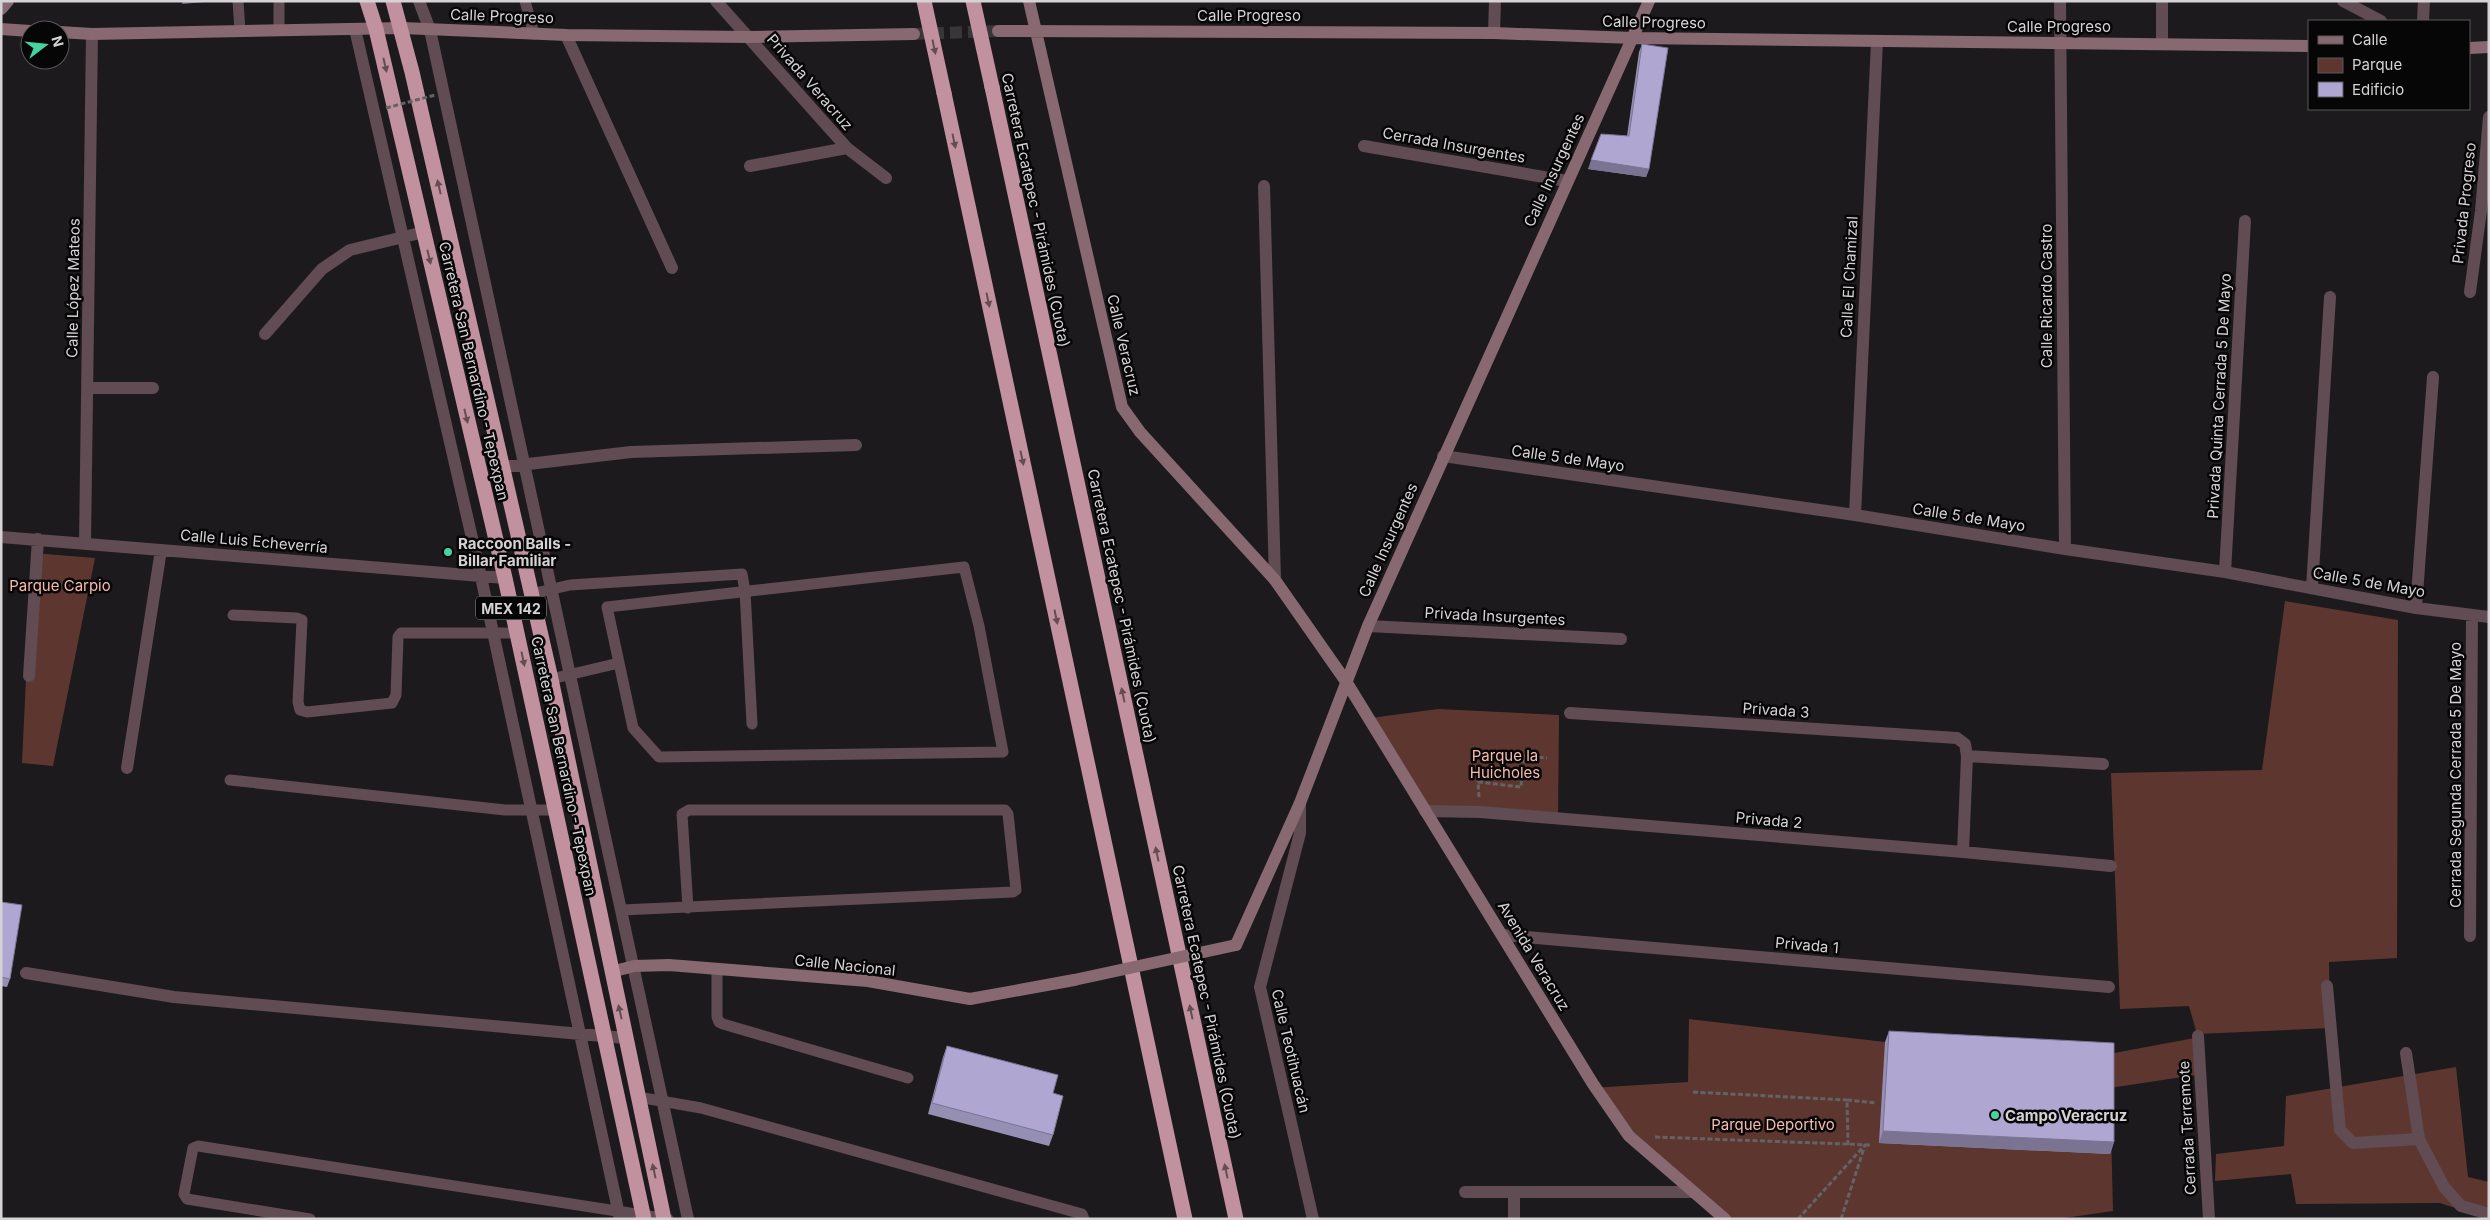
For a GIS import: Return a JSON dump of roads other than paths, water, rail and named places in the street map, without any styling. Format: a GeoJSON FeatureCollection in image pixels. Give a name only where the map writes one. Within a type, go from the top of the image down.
{"type":"FeatureCollection","features":[{"type":"Feature","properties":{"kind":"highway","name":"Carretera San Bernardino - Tepexpan"},"geometry":{"type":"LineString","coordinates":[[367,1],[376,29],[505,578],[643,1217]]}},
{"type":"Feature","properties":{"kind":"highway","name":"Carretera San Bernardino - Tepexpan"},"geometry":{"type":"LineString","coordinates":[[393,1],[402,28],[551,679],[664,1218]]}},
{"type":"Feature","properties":{"kind":"highway"},"geometry":{"type":"LineString","coordinates":[[924,1],[1185,1219]]}},
{"type":"Feature","properties":{"kind":"highway","name":"Carretera Ecatepec - Pirámides (Cuota)"},"geometry":{"type":"LineString","coordinates":[[973,1],[1236,1219]]}},
{"type":"Feature","properties":{"kind":"street"},"geometry":{"type":"LineString","coordinates":[[1,9],[8,1]]}},
{"type":"Feature","properties":{"kind":"street"},"geometry":{"type":"LineString","coordinates":[[419,1],[430,30],[688,1219]]}},
{"type":"Feature","properties":{"kind":"street"},"geometry":{"type":"LineString","coordinates":[[716,1],[749,37]]}},
{"type":"Feature","properties":{"kind":"street","name":"Calle Veracruz"},"geometry":{"type":"LineString","coordinates":[[1029,1],[1122,407],[1140,432],[1275,580],[1347,683]]}},
{"type":"Feature","properties":{"kind":"street"},"geometry":{"type":"LineString","coordinates":[[1494,1],[1494,33]]}},
{"type":"Feature","properties":{"kind":"street","name":"Calle Insurgentes"},"geometry":{"type":"LineString","coordinates":[[1074,980],[1236,945],[1300,803],[1368,626],[1649,1]]}},
{"type":"Feature","properties":{"kind":"street","name":"Calle Ricardo Castro"},"geometry":{"type":"LineString","coordinates":[[2060,1],[2065,549]]}},
{"type":"Feature","properties":{"kind":"street"},"geometry":{"type":"LineString","coordinates":[[2162,1],[2162,43]]}},
{"type":"Feature","properties":{"kind":"street"},"geometry":{"type":"LineString","coordinates":[[2343,1],[2379,20]]}},
{"type":"Feature","properties":{"kind":"street"},"geometry":{"type":"LineString","coordinates":[[2423,20],[2424,1]]}},
{"type":"Feature","properties":{"kind":"street","name":"Calle Progreso"},"geometry":{"type":"LineString","coordinates":[[70,33],[92,34],[402,28],[566,35],[749,37],[914,34]]}},
{"type":"Feature","properties":{"kind":"street"},"geometry":{"type":"LineString","coordinates":[[1,29],[20,30]]}},
{"type":"Feature","properties":{"kind":"street"},"geometry":{"type":"LineString","coordinates":[[356,29],[494,633],[620,1216]]}},
{"type":"Feature","properties":{"kind":"street","name":"Calle Progreso"},"geometry":{"type":"LineString","coordinates":[[998,31],[1494,33],[1633,38],[2308,46]]}},
{"type":"Feature","properties":{"kind":"street","name":"Calle López Mateos"},"geometry":{"type":"LineString","coordinates":[[85,543],[92,34]]}},
{"type":"Feature","properties":{"kind":"street"},"geometry":{"type":"LineString","coordinates":[[566,35],[672,268]]}},
{"type":"Feature","properties":{"kind":"street","name":"Privada Veracruz"},"geometry":{"type":"LineString","coordinates":[[749,37],[847,148],[886,178]]}},
{"type":"Feature","properties":{"kind":"street","name":"Calle El Chamizal"},"geometry":{"type":"LineString","coordinates":[[1855,515],[1877,41]]}},
{"type":"Feature","properties":{"kind":"street"},"geometry":{"type":"LineString","coordinates":[[2470,48],[2489,47]]}},
{"type":"Feature","properties":{"kind":"street","name":"Privada Progreso"},"geometry":{"type":"LineString","coordinates":[[2470,292],[2485,212],[2489,117]]}},
{"type":"Feature","properties":{"kind":"street","name":"Cerrada Insurgentes"},"geometry":{"type":"LineString","coordinates":[[1364,146],[1567,181]]}},
{"type":"Feature","properties":{"kind":"street","name":"Privada Veracruz"},"geometry":{"type":"LineString","coordinates":[[750,166],[847,148]]}},
{"type":"Feature","properties":{"kind":"street"},"geometry":{"type":"LineString","coordinates":[[1264,186],[1275,580]]}},
{"type":"Feature","properties":{"kind":"street","name":"Privada Quinta Cerrada 5 De Mayo"},"geometry":{"type":"LineString","coordinates":[[2225,572],[2245,221]]}},
{"type":"Feature","properties":{"kind":"street"},"geometry":{"type":"LineString","coordinates":[[265,334],[322,269],[350,250],[424,232]]}},
{"type":"Feature","properties":{"kind":"street"},"geometry":{"type":"LineString","coordinates":[[2312,588],[2330,297]]}},
{"type":"Feature","properties":{"kind":"street"},"geometry":{"type":"LineString","coordinates":[[2416,608],[2432,377]]}},
{"type":"Feature","properties":{"kind":"street"},"geometry":{"type":"LineString","coordinates":[[88,388],[153,388]]}},
{"type":"Feature","properties":{"kind":"street"},"geometry":{"type":"LineString","coordinates":[[503,466],[631,452],[856,445]]}},
{"type":"Feature","properties":{"kind":"street","name":"Calle 5 de Mayo"},"geometry":{"type":"LineString","coordinates":[[1443,456],[1855,515],[2065,549],[2225,572],[2416,608],[2489,617]]}},
{"type":"Feature","properties":{"kind":"street","name":"Calle Luis Echeverría"},"geometry":{"type":"LineString","coordinates":[[1,537],[505,578]]}},
{"type":"Feature","properties":{"kind":"street"},"geometry":{"type":"LineString","coordinates":[[29,676],[38,539]]}},
{"type":"Feature","properties":{"kind":"street"},"geometry":{"type":"LineString","coordinates":[[127,768],[160,550]]}},
{"type":"Feature","properties":{"kind":"street","name":"Cerrada Segunda Cerrada 5 De Mayo"},"geometry":{"type":"LineString","coordinates":[[2470,936],[2472,615]]}},
{"type":"Feature","properties":{"kind":"street","name":"Privada Insurgentes"},"geometry":{"type":"LineString","coordinates":[[1368,626],[1621,639]]}},
{"type":"Feature","properties":{"kind":"street","name":"Avenida Veracruz"},"geometry":{"type":"LineString","coordinates":[[1347,683],[1593,1084],[1629,1136],[1725,1219]]}},
{"type":"Feature","properties":{"kind":"street","name":"Privada 3"},"geometry":{"type":"LineString","coordinates":[[1570,713],[1957,738],[1965,744],[1967,756]]}},
{"type":"Feature","properties":{"kind":"street"},"geometry":{"type":"LineString","coordinates":[[1963,852],[1967,756],[2103,764]]}},
{"type":"Feature","properties":{"kind":"street","name":"Calle Teotihuacán"},"geometry":{"type":"LineString","coordinates":[[1300,803],[1300,833],[1260,987],[1313,1219]]}},
{"type":"Feature","properties":{"kind":"street","name":"Privada 2"},"geometry":{"type":"LineString","coordinates":[[1425,811],[1480,812],[2111,866]]}},
{"type":"Feature","properties":{"kind":"street","name":"Privada 1"},"geometry":{"type":"LineString","coordinates":[[1502,935],[2109,986]]}},
{"type":"Feature","properties":{"kind":"street","name":"Calle Nacional"},"geometry":{"type":"LineString","coordinates":[[611,972],[634,966],[669,965],[868,981],[970,999],[1074,980]]}},
{"type":"Feature","properties":{"kind":"street"},"geometry":{"type":"LineString","coordinates":[[26,973],[174,997],[579,1032],[625,1038]]}},
{"type":"Feature","properties":{"kind":"street"},"geometry":{"type":"LineString","coordinates":[[2327,986],[2340,1130],[2353,1143],[2419,1139]]}},
{"type":"Feature","properties":{"kind":"street","name":"Cerrada Terremote"},"geometry":{"type":"LineString","coordinates":[[2198,1036],[2209,1219]]}},
{"type":"Feature","properties":{"kind":"street"},"geometry":{"type":"LineString","coordinates":[[2406,1053],[2419,1139],[2444,1186],[2461,1206],[2489,1214]]}},
{"type":"Feature","properties":{"kind":"street"},"geometry":{"type":"LineString","coordinates":[[1465,1192],[1693,1192]]}},
{"type":"Feature","properties":{"kind":"street"},"geometry":{"type":"LineString","coordinates":[[1514,1192],[1514,1219]]}},
{"type":"Feature","properties":{"kind":"lane"},"geometry":{"type":"LineString","coordinates":[[238,1],[240,31]]}},
{"type":"Feature","properties":{"kind":"lane"},"geometry":{"type":"LineString","coordinates":[[279,1],[280,30]]}},
{"type":"Feature","properties":{"kind":"lane"},"geometry":{"type":"LineString","coordinates":[[525,1],[534,34]]}},
{"type":"Feature","properties":{"kind":"lane"},"geometry":{"type":"LineString","coordinates":[[964,567],[979,626],[1003,752],[659,757],[633,728],[607,607],[745,591],[964,567]]}},
{"type":"Feature","properties":{"kind":"lane"},"geometry":{"type":"LineString","coordinates":[[532,594],[570,585],[740,573],[744,577],[752,724]]}},
{"type":"Feature","properties":{"kind":"lane"},"geometry":{"type":"LineString","coordinates":[[233,615],[298,618],[302,620],[298,702],[300,710],[307,712],[392,703],[396,695],[398,637],[401,633],[517,633]]}},
{"type":"Feature","properties":{"kind":"lane"},"geometry":{"type":"LineString","coordinates":[[551,679],[619,663]]}},
{"type":"Feature","properties":{"kind":"lane"},"geometry":{"type":"LineString","coordinates":[[230,780],[532,812],[556,810]]}},
{"type":"Feature","properties":{"kind":"lane"},"geometry":{"type":"LineString","coordinates":[[622,910],[688,908],[1013,892],[1016,890],[1008,814],[1005,810],[689,810],[682,814],[688,908]]}},
{"type":"Feature","properties":{"kind":"lane"},"geometry":{"type":"LineString","coordinates":[[717,969],[717,1017],[723,1024],[908,1078]]}},
{"type":"Feature","properties":{"kind":"lane"},"geometry":{"type":"LineString","coordinates":[[638,1097],[661,1099],[700,1108],[1082,1214],[1084,1219]]}},
{"type":"Feature","properties":{"kind":"lane"},"geometry":{"type":"LineString","coordinates":[[310,1219],[186,1199],[184,1194],[194,1148],[198,1146],[620,1216],[668,1219]]}},
{"type":"Feature","properties":{"kind":"tunnel"},"geometry":{"type":"LineString","coordinates":[[914,34],[998,31]]}},
{"type":"Feature","properties":{"kind":"place","name":"Raccoon Balls - Billar Familiar"},"geometry":{"type":"Point","coordinates":[448,552]}},
{"type":"Feature","properties":{"kind":"place","name":"Campo Veracruz"},"geometry":{"type":"Point","coordinates":[1995,1115]}},
{"type":"Feature","properties":{"kind":"park label","name":"Parque Carpio"},"geometry":{"type":"Point","coordinates":[60,585]}},
{"type":"Feature","properties":{"kind":"park label","name":"Parque la Huicholes"},"geometry":{"type":"Point","coordinates":[1505,764]}},
{"type":"Feature","properties":{"kind":"park label","name":"Parque Deportivo"},"geometry":{"type":"Point","coordinates":[1773,1124]}}]}
